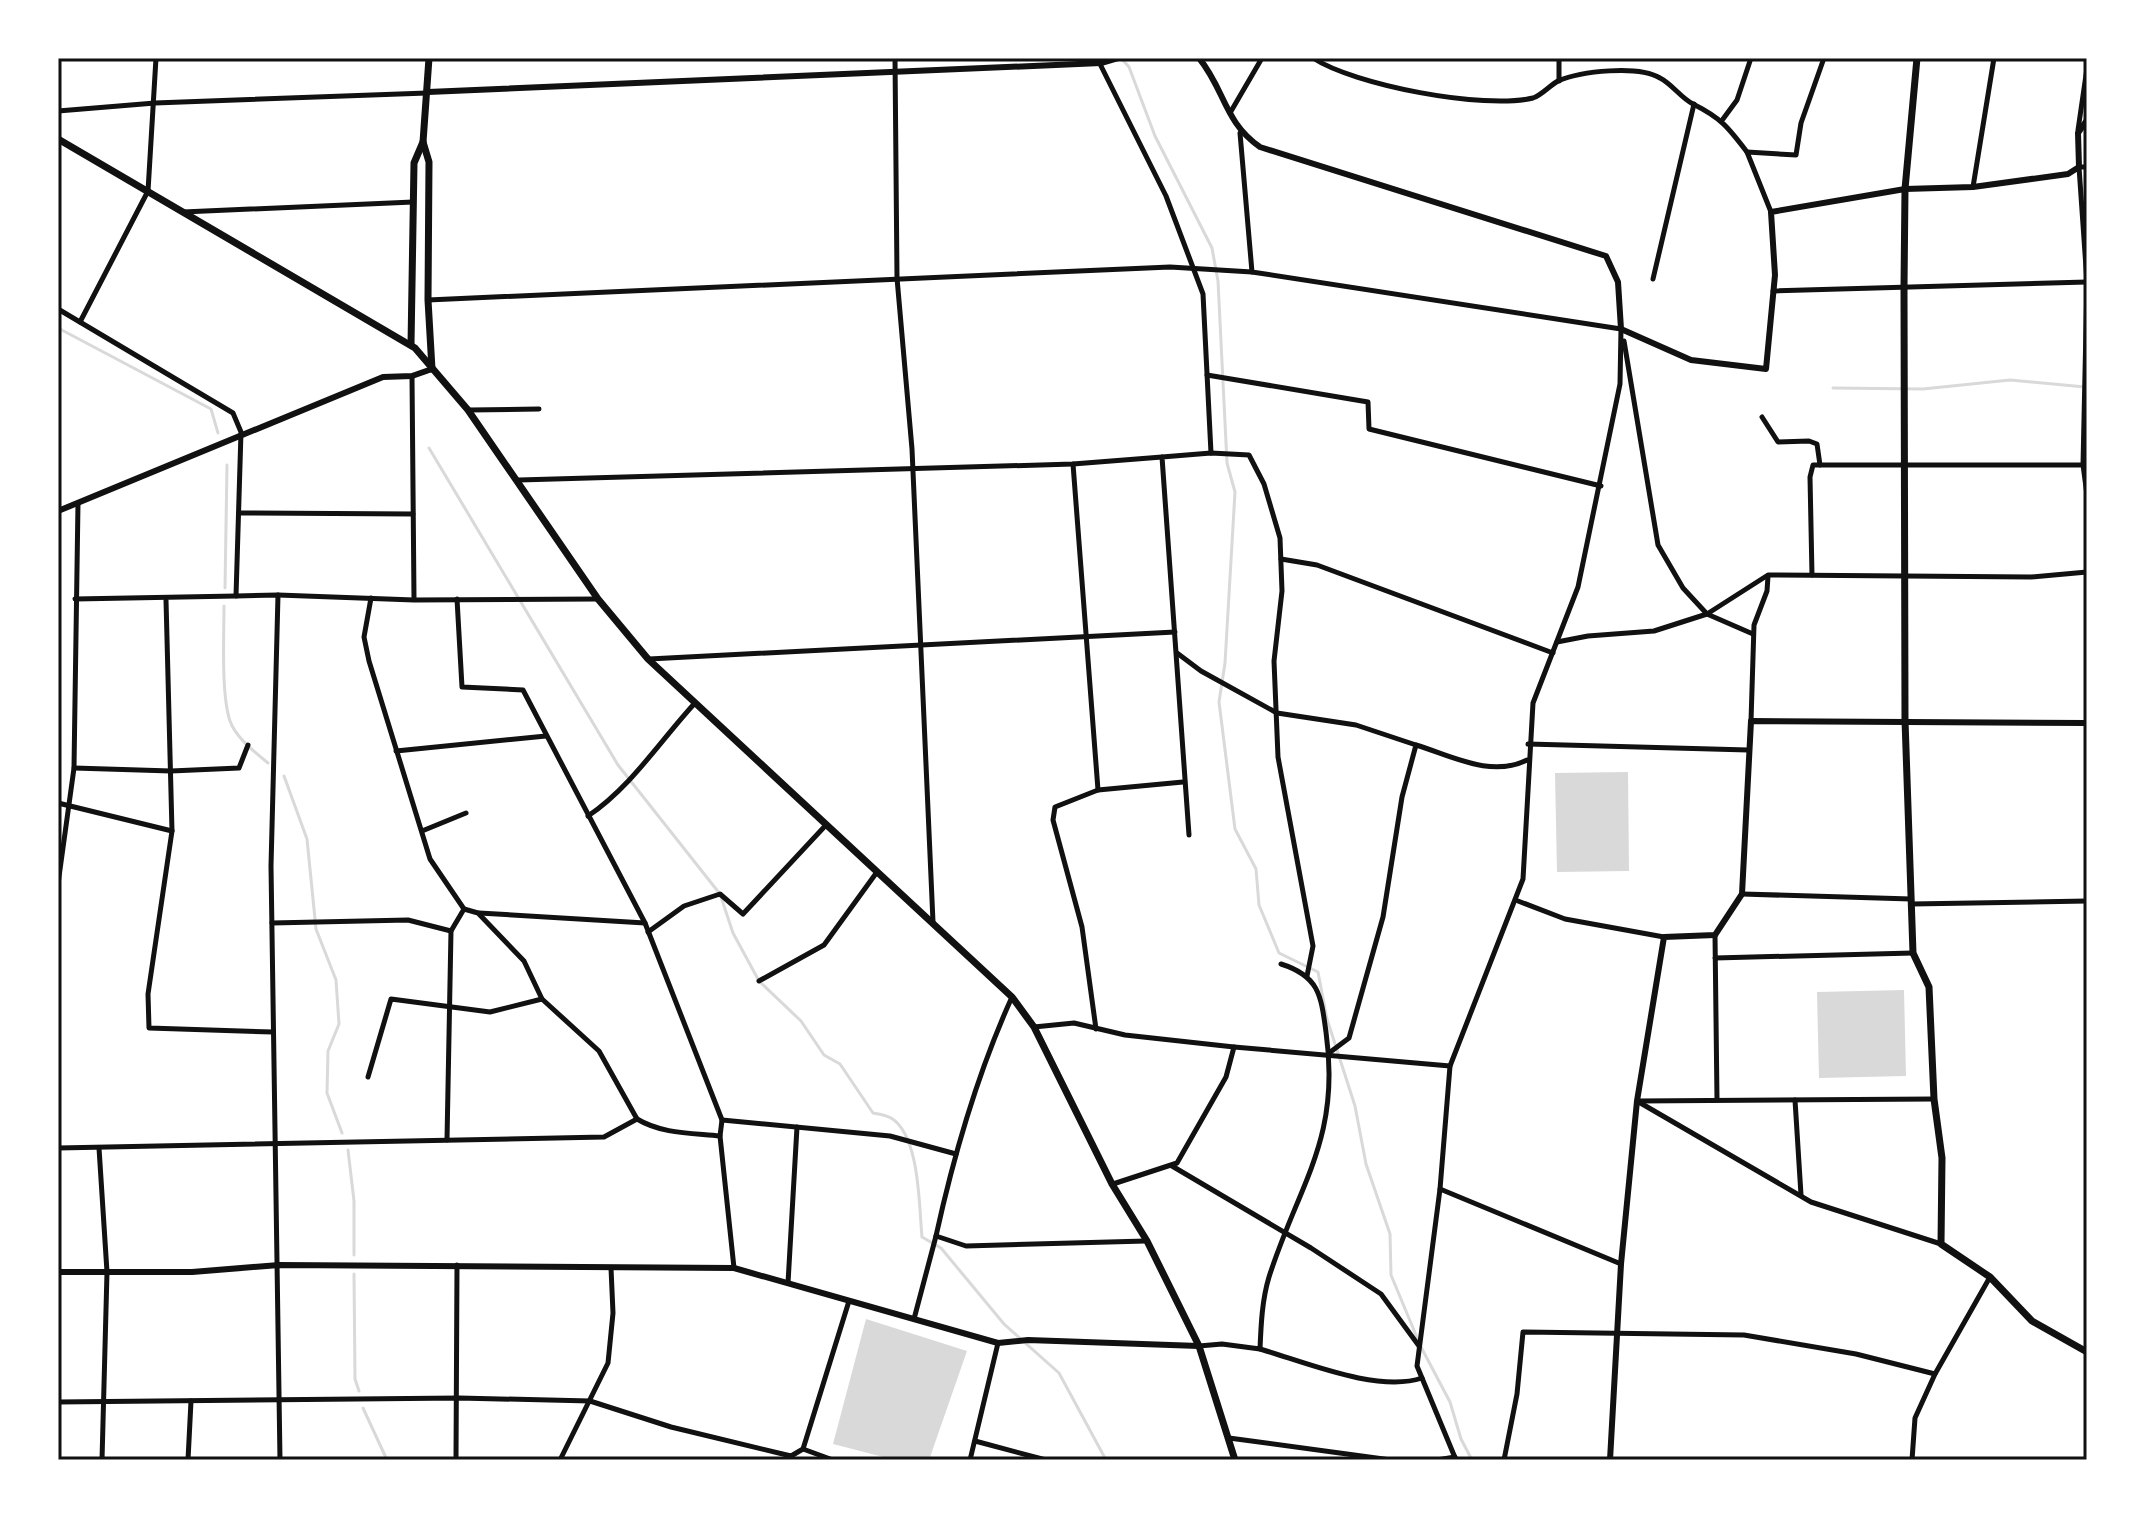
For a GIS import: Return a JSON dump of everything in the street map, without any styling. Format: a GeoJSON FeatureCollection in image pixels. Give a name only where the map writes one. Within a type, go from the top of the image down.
{"type":"FeatureCollection","features":[{"type":"Feature","properties":{"kind":"main road"},"geometry":{"type":"LineString","coordinates":[[411,345],[414,163],[423,142],[429,58]]}},
{"type":"Feature","properties":{"kind":"main road"},"geometry":{"type":"LineString","coordinates":[[1917,58],[1905,189],[1905,720],[1913,953],[1929,987],[1934,1099],[1942,1158],[1941,1244],[1990,1277],[2032,1321],[2087,1352]]}},
{"type":"Feature","properties":{"kind":"main road"},"geometry":{"type":"LineString","coordinates":[[58,139],[411,345],[468,410],[598,599],[648,659],[1012,997],[1034,1027],[1112,1184],[1147,1241],[1199,1346],[1235,1460]]}},
{"type":"Feature","properties":{"kind":"main road"},"geometry":{"type":"LineString","coordinates":[[423,142],[429,162],[428,300],[432,369]]}},
{"type":"Feature","properties":{"kind":"street"},"geometry":{"type":"LineString","coordinates":[[80,322],[148,191],[156,58]]}},
{"type":"Feature","properties":{"kind":"street"},"geometry":{"type":"LineString","coordinates":[[895,58],[897,278],[913,466],[933,922]]}},
{"type":"Feature","properties":{"kind":"street"},"geometry":{"type":"LineString","coordinates":[[58,111],[155,103],[1118,58]]}},
{"type":"Feature","properties":{"kind":"street"},"geometry":{"type":"LineString","coordinates":[[1199,58],[1209,70],[1240,133],[1252,272]]}},
{"type":"Feature","properties":{"kind":"street"},"geometry":{"type":"LineString","coordinates":[[1230,113],[1262,58]]}},
{"type":"Feature","properties":{"kind":"street"},"geometry":{"type":"LineString","coordinates":[[428,300],[897,278],[1195,268],[1252,272],[1621,329],[1691,360],[1766,369],[1773,291],[1771,212],[1747,152],[1723,119],[1694,104],[1659,77],[1631,69],[1559,81],[1535,97],[1511,100],[1425,94],[1333,71],[1313,58]]}},
{"type":"Feature","properties":{"kind":"street"},"geometry":{"type":"LineString","coordinates":[[1559,58],[1559,81]]}},
{"type":"Feature","properties":{"kind":"street"},"geometry":{"type":"LineString","coordinates":[[1723,119],[1737,100],[1751,58]]}},
{"type":"Feature","properties":{"kind":"street"},"geometry":{"type":"LineString","coordinates":[[1747,152],[1796,155],[1801,123],[1824,58]]}},
{"type":"Feature","properties":{"kind":"street"},"geometry":{"type":"LineString","coordinates":[[1973,187],[1994,58]]}},
{"type":"Feature","properties":{"kind":"street"},"geometry":{"type":"LineString","coordinates":[[1099,60],[1166,196],[1203,294],[1212,453]]}},
{"type":"Feature","properties":{"kind":"street"},"geometry":{"type":"LineString","coordinates":[[2087,68],[2078,133],[2083,167],[2087,282],[2083,465],[2087,495]]}},
{"type":"Feature","properties":{"kind":"street"},"geometry":{"type":"LineString","coordinates":[[1653,279],[1694,104]]}},
{"type":"Feature","properties":{"kind":"street"},"geometry":{"type":"LineString","coordinates":[[2078,133],[2087,120]]}},
{"type":"Feature","properties":{"kind":"street"},"geometry":{"type":"LineString","coordinates":[[1240,133],[1260,147],[1606,256],[1618,282],[1620,384],[1578,587],[1533,703],[1528,744],[1523,879],[1518,901],[1450,1066],[1440,1189],[1417,1366],[1456,1458],[1437,1460]]}},
{"type":"Feature","properties":{"kind":"street"},"geometry":{"type":"LineString","coordinates":[[1771,212],[1905,189],[1973,187],[2068,174],[2083,167]]}},
{"type":"Feature","properties":{"kind":"street"},"geometry":{"type":"LineString","coordinates":[[182,212],[413,202]]}},
{"type":"Feature","properties":{"kind":"street"},"geometry":{"type":"LineString","coordinates":[[1773,291],[2087,282]]}},
{"type":"Feature","properties":{"kind":"street"},"geometry":{"type":"LineString","coordinates":[[58,309],[233,413],[241,432],[236,596]]}},
{"type":"Feature","properties":{"kind":"street"},"geometry":{"type":"LineString","coordinates":[[1621,329],[1658,545],[1683,588],[1707,614],[1753,634]]}},
{"type":"Feature","properties":{"kind":"street"},"geometry":{"type":"LineString","coordinates":[[58,511],[241,432],[383,377],[412,376],[432,369]]}},
{"type":"Feature","properties":{"kind":"street"},"geometry":{"type":"LineString","coordinates":[[1207,375],[1368,402],[1369,429],[1601,486]]}},
{"type":"Feature","properties":{"kind":"street"},"geometry":{"type":"LineString","coordinates":[[412,376],[414,600]]}},
{"type":"Feature","properties":{"kind":"street"},"geometry":{"type":"LineString","coordinates":[[468,410],[539,409]]}},
{"type":"Feature","properties":{"kind":"street"},"geometry":{"type":"LineString","coordinates":[[1762,417],[1778,442],[1809,441],[1817,444],[1820,465]]}},
{"type":"Feature","properties":{"kind":"street"},"geometry":{"type":"LineString","coordinates":[[519,480],[913,466],[1073,464],[1236,452],[1249,455],[1264,484],[1280,538],[1282,591],[1274,661],[1278,757],[1313,946],[1307,976]]}},
{"type":"Feature","properties":{"kind":"street"},"geometry":{"type":"LineString","coordinates":[[1162,457],[1189,835]]}},
{"type":"Feature","properties":{"kind":"street"},"geometry":{"type":"LineString","coordinates":[[1073,464],[1098,790]]}},
{"type":"Feature","properties":{"kind":"street"},"geometry":{"type":"LineString","coordinates":[[1812,575],[1810,477],[1813,465],[2083,465]]}},
{"type":"Feature","properties":{"kind":"street"},"geometry":{"type":"LineString","coordinates":[[58,884],[74,768],[78,502]]}},
{"type":"Feature","properties":{"kind":"street"},"geometry":{"type":"LineString","coordinates":[[239,513],[413,514]]}},
{"type":"Feature","properties":{"kind":"street"},"geometry":{"type":"LineString","coordinates":[[1281,559],[1317,565],[1553,653]]}},
{"type":"Feature","properties":{"kind":"street"},"geometry":{"type":"LineString","coordinates":[[1557,642],[1588,636],[1654,631],[1707,614],[1768,575],[2031,577],[2087,572]]}},
{"type":"Feature","properties":{"kind":"street"},"geometry":{"type":"LineString","coordinates":[[1717,1100],[1715,935],[1742,894],[1753,634],[1768,575]]}},
{"type":"Feature","properties":{"kind":"street"},"geometry":{"type":"LineString","coordinates":[[75,599],[166,600],[278,595],[414,600],[598,599]]}},
{"type":"Feature","properties":{"kind":"street"},"geometry":{"type":"LineString","coordinates":[[278,595],[272,923],[280,1460]]}},
{"type":"Feature","properties":{"kind":"street"},"geometry":{"type":"LineString","coordinates":[[371,598],[364,637],[396,751],[430,859],[464,909],[478,913],[645,923]]}},
{"type":"Feature","properties":{"kind":"street"},"geometry":{"type":"LineString","coordinates":[[457,599],[462,687],[523,690],[645,923],[722,1120],[720,1136],[734,1268]]}},
{"type":"Feature","properties":{"kind":"street"},"geometry":{"type":"LineString","coordinates":[[166,600],[172,831],[148,994],[149,1028],[273,1032]]}},
{"type":"Feature","properties":{"kind":"street"},"geometry":{"type":"LineString","coordinates":[[648,659],[1175,632]]}},
{"type":"Feature","properties":{"kind":"street"},"geometry":{"type":"LineString","coordinates":[[1177,653],[1201,671],[1277,713],[1356,725],[1484,767],[1511,768],[1528,759]]}},
{"type":"Feature","properties":{"kind":"street"},"geometry":{"type":"LineString","coordinates":[[588,816],[616,798],[657,744],[695,703]]}},
{"type":"Feature","properties":{"kind":"street"},"geometry":{"type":"LineString","coordinates":[[1751,721],[2087,723]]}},
{"type":"Feature","properties":{"kind":"street"},"geometry":{"type":"LineString","coordinates":[[396,751],[546,736]]}},
{"type":"Feature","properties":{"kind":"street"},"geometry":{"type":"LineString","coordinates":[[1528,744],[1748,750]]}},
{"type":"Feature","properties":{"kind":"street"},"geometry":{"type":"LineString","coordinates":[[74,768],[171,771],[239,768],[248,745]]}},
{"type":"Feature","properties":{"kind":"street"},"geometry":{"type":"LineString","coordinates":[[1329,1053],[1349,1038],[1383,917],[1402,797],[1416,745]]}},
{"type":"Feature","properties":{"kind":"street"},"geometry":{"type":"LineString","coordinates":[[1096,1029],[1082,927],[1053,820],[1055,807],[1098,790],[1183,782]]}},
{"type":"Feature","properties":{"kind":"street"},"geometry":{"type":"LineString","coordinates":[[58,803],[172,831]]}},
{"type":"Feature","properties":{"kind":"street"},"geometry":{"type":"LineString","coordinates":[[422,831],[466,813]]}},
{"type":"Feature","properties":{"kind":"street"},"geometry":{"type":"LineString","coordinates":[[648,932],[684,906],[720,894],[743,914],[827,824]]}},
{"type":"Feature","properties":{"kind":"street"},"geometry":{"type":"LineString","coordinates":[[759,981],[824,945],[878,871]]}},
{"type":"Feature","properties":{"kind":"street"},"geometry":{"type":"LineString","coordinates":[[1742,894],[1911,901],[2087,901]]}},
{"type":"Feature","properties":{"kind":"street"},"geometry":{"type":"LineString","coordinates":[[1518,901],[1565,919],[1664,937],[1715,935]]}},
{"type":"Feature","properties":{"kind":"street"},"geometry":{"type":"LineString","coordinates":[[447,1140],[451,931],[464,909]]}},
{"type":"Feature","properties":{"kind":"street"},"geometry":{"type":"LineString","coordinates":[[478,913],[524,961],[542,999],[599,1051],[637,1119],[675,1132],[720,1136]]}},
{"type":"Feature","properties":{"kind":"street"},"geometry":{"type":"LineString","coordinates":[[272,923],[408,920],[451,931]]}},
{"type":"Feature","properties":{"kind":"street"},"geometry":{"type":"LineString","coordinates":[[1610,1460],[1621,1264],[1637,1101],[1664,937]]}},
{"type":"Feature","properties":{"kind":"street"},"geometry":{"type":"LineString","coordinates":[[1715,958],[1913,953]]}},
{"type":"Feature","properties":{"kind":"street"},"geometry":{"type":"LineString","coordinates":[[1260,1349],[1261,1318],[1269,1278],[1320,1153],[1331,1085],[1321,996],[1303,971],[1281,964]]}},
{"type":"Feature","properties":{"kind":"street"},"geometry":{"type":"LineString","coordinates":[[914,1319],[956,1154],[986,1055],[1012,997]]}},
{"type":"Feature","properties":{"kind":"street"},"geometry":{"type":"LineString","coordinates":[[368,1077],[391,999],[490,1012],[542,999]]}},
{"type":"Feature","properties":{"kind":"street"},"geometry":{"type":"LineString","coordinates":[[1034,1027],[1074,1023],[1096,1029],[1234,1047],[1450,1066]]}},
{"type":"Feature","properties":{"kind":"street"},"geometry":{"type":"LineString","coordinates":[[1112,1184],[1177,1163],[1226,1077],[1234,1047]]}},
{"type":"Feature","properties":{"kind":"street"},"geometry":{"type":"LineString","coordinates":[[1637,1101],[1934,1099]]}},
{"type":"Feature","properties":{"kind":"street"},"geometry":{"type":"LineString","coordinates":[[1795,1100],[1801,1196]]}},
{"type":"Feature","properties":{"kind":"street"},"geometry":{"type":"LineString","coordinates":[[1637,1101],[1801,1196],[1941,1244]]}},
{"type":"Feature","properties":{"kind":"street"},"geometry":{"type":"LineString","coordinates":[[58,1148],[604,1137],[637,1119]]}},
{"type":"Feature","properties":{"kind":"street"},"geometry":{"type":"LineString","coordinates":[[722,1120],[890,1136],[956,1154]]}},
{"type":"Feature","properties":{"kind":"street"},"geometry":{"type":"LineString","coordinates":[[788,1283],[797,1127]]}},
{"type":"Feature","properties":{"kind":"street"},"geometry":{"type":"LineString","coordinates":[[99,1148],[107,1272],[102,1460]]}},
{"type":"Feature","properties":{"kind":"street"},"geometry":{"type":"LineString","coordinates":[[1172,1166],[1381,1294],[1419,1346]]}},
{"type":"Feature","properties":{"kind":"street"},"geometry":{"type":"LineString","coordinates":[[1440,1189],[1621,1264]]}},
{"type":"Feature","properties":{"kind":"street"},"geometry":{"type":"LineString","coordinates":[[936,1236],[966,1246],[1147,1241]]}},
{"type":"Feature","properties":{"kind":"street"},"geometry":{"type":"LineString","coordinates":[[456,1460],[459,1398],[457,1264]]}},
{"type":"Feature","properties":{"kind":"street"},"geometry":{"type":"LineString","coordinates":[[58,1272],[192,1272],[279,1265],[734,1268],[998,1343],[1028,1340],[1199,1346],[1222,1344],[1260,1349],[1365,1378],[1405,1384],[1422,1378]]}},
{"type":"Feature","properties":{"kind":"street"},"geometry":{"type":"LineString","coordinates":[[560,1460],[608,1363],[613,1313],[611,1268]]}},
{"type":"Feature","properties":{"kind":"street"},"geometry":{"type":"LineString","coordinates":[[1912,1460],[1915,1418],[1935,1374],[1990,1277]]}},
{"type":"Feature","properties":{"kind":"street"},"geometry":{"type":"LineString","coordinates":[[58,1402],[459,1398],[590,1401],[758,1450],[791,1456],[803,1449],[849,1301]]}},
{"type":"Feature","properties":{"kind":"street"},"geometry":{"type":"LineString","coordinates":[[1504,1460],[1517,1394],[1523,1332],[1744,1335],[1856,1354],[1935,1374]]}},
{"type":"Feature","properties":{"kind":"street"},"geometry":{"type":"LineString","coordinates":[[970,1460],[998,1343]]}},
{"type":"Feature","properties":{"kind":"street"},"geometry":{"type":"LineString","coordinates":[[188,1460],[191,1401]]}},
{"type":"Feature","properties":{"kind":"street"},"geometry":{"type":"LineString","coordinates":[[1228,1438],[1391,1460]]}},
{"type":"Feature","properties":{"kind":"street"},"geometry":{"type":"LineString","coordinates":[[975,1441],[1046,1460]]}},
{"type":"Feature","properties":{"kind":"street"},"geometry":{"type":"LineString","coordinates":[[803,1449],[833,1460]]}},
{"type":"Feature","properties":{"kind":"shaded area"},"geometry":{"type":"Polygon","coordinates":[[[1628,772],[1629,871],[1557,872],[1555,773],[1628,772]]]}},
{"type":"Feature","properties":{"kind":"shaded area"},"geometry":{"type":"Polygon","coordinates":[[[1904,990],[1906,1076],[1819,1078],[1817,992],[1904,990]]]}},
{"type":"Feature","properties":{"kind":"shaded area"},"geometry":{"type":"Polygon","coordinates":[[[866,1319],[967,1351],[929,1460],[895,1460],[833,1444],[866,1319]]]}},
{"type":"Feature","properties":{"kind":"waterway"},"geometry":{"type":"LineString","coordinates":[[1121,58],[1129,67],[1155,136],[1212,248],[1218,281],[1227,463],[1235,492],[1225,663],[1219,702],[1235,829],[1256,869],[1259,905],[1279,953],[1318,972],[1327,1019],[1355,1106],[1366,1164],[1390,1234],[1391,1275],[1418,1340]]}},
{"type":"Feature","properties":{"kind":"waterway"},"geometry":{"type":"LineString","coordinates":[[58,328],[211,409],[218,433]]}},
{"type":"Feature","properties":{"kind":"waterway"},"geometry":{"type":"LineString","coordinates":[[1833,388],[1923,389],[2010,380],[2085,387]]}},
{"type":"Feature","properties":{"kind":"waterway"},"geometry":{"type":"LineString","coordinates":[[429,448],[618,765],[720,894],[733,933],[759,981],[801,1021],[824,1055],[840,1064],[873,1113],[889,1117],[901,1127],[913,1155],[922,1237],[941,1248],[1004,1324],[1059,1373],[1106,1460]]}},
{"type":"Feature","properties":{"kind":"waterway"},"geometry":{"type":"LineString","coordinates":[[225,588],[227,465]]}},
{"type":"Feature","properties":{"kind":"waterway"},"geometry":{"type":"LineString","coordinates":[[224,606],[224,681],[230,721],[241,739],[268,763]]}},
{"type":"Feature","properties":{"kind":"waterway"},"geometry":{"type":"LineString","coordinates":[[284,776],[307,839],[316,929],[336,980],[339,1024],[328,1051],[327,1093],[342,1133]]}},
{"type":"Feature","properties":{"kind":"waterway"},"geometry":{"type":"LineString","coordinates":[[348,1150],[354,1201],[354,1255]]}},
{"type":"Feature","properties":{"kind":"waterway"},"geometry":{"type":"LineString","coordinates":[[354,1274],[355,1379],[359,1391]]}},
{"type":"Feature","properties":{"kind":"waterway"},"geometry":{"type":"LineString","coordinates":[[1421,1347],[1450,1402],[1461,1439],[1472,1460]]}},
{"type":"Feature","properties":{"kind":"waterway"},"geometry":{"type":"LineString","coordinates":[[363,1408],[387,1460]]}}]}
